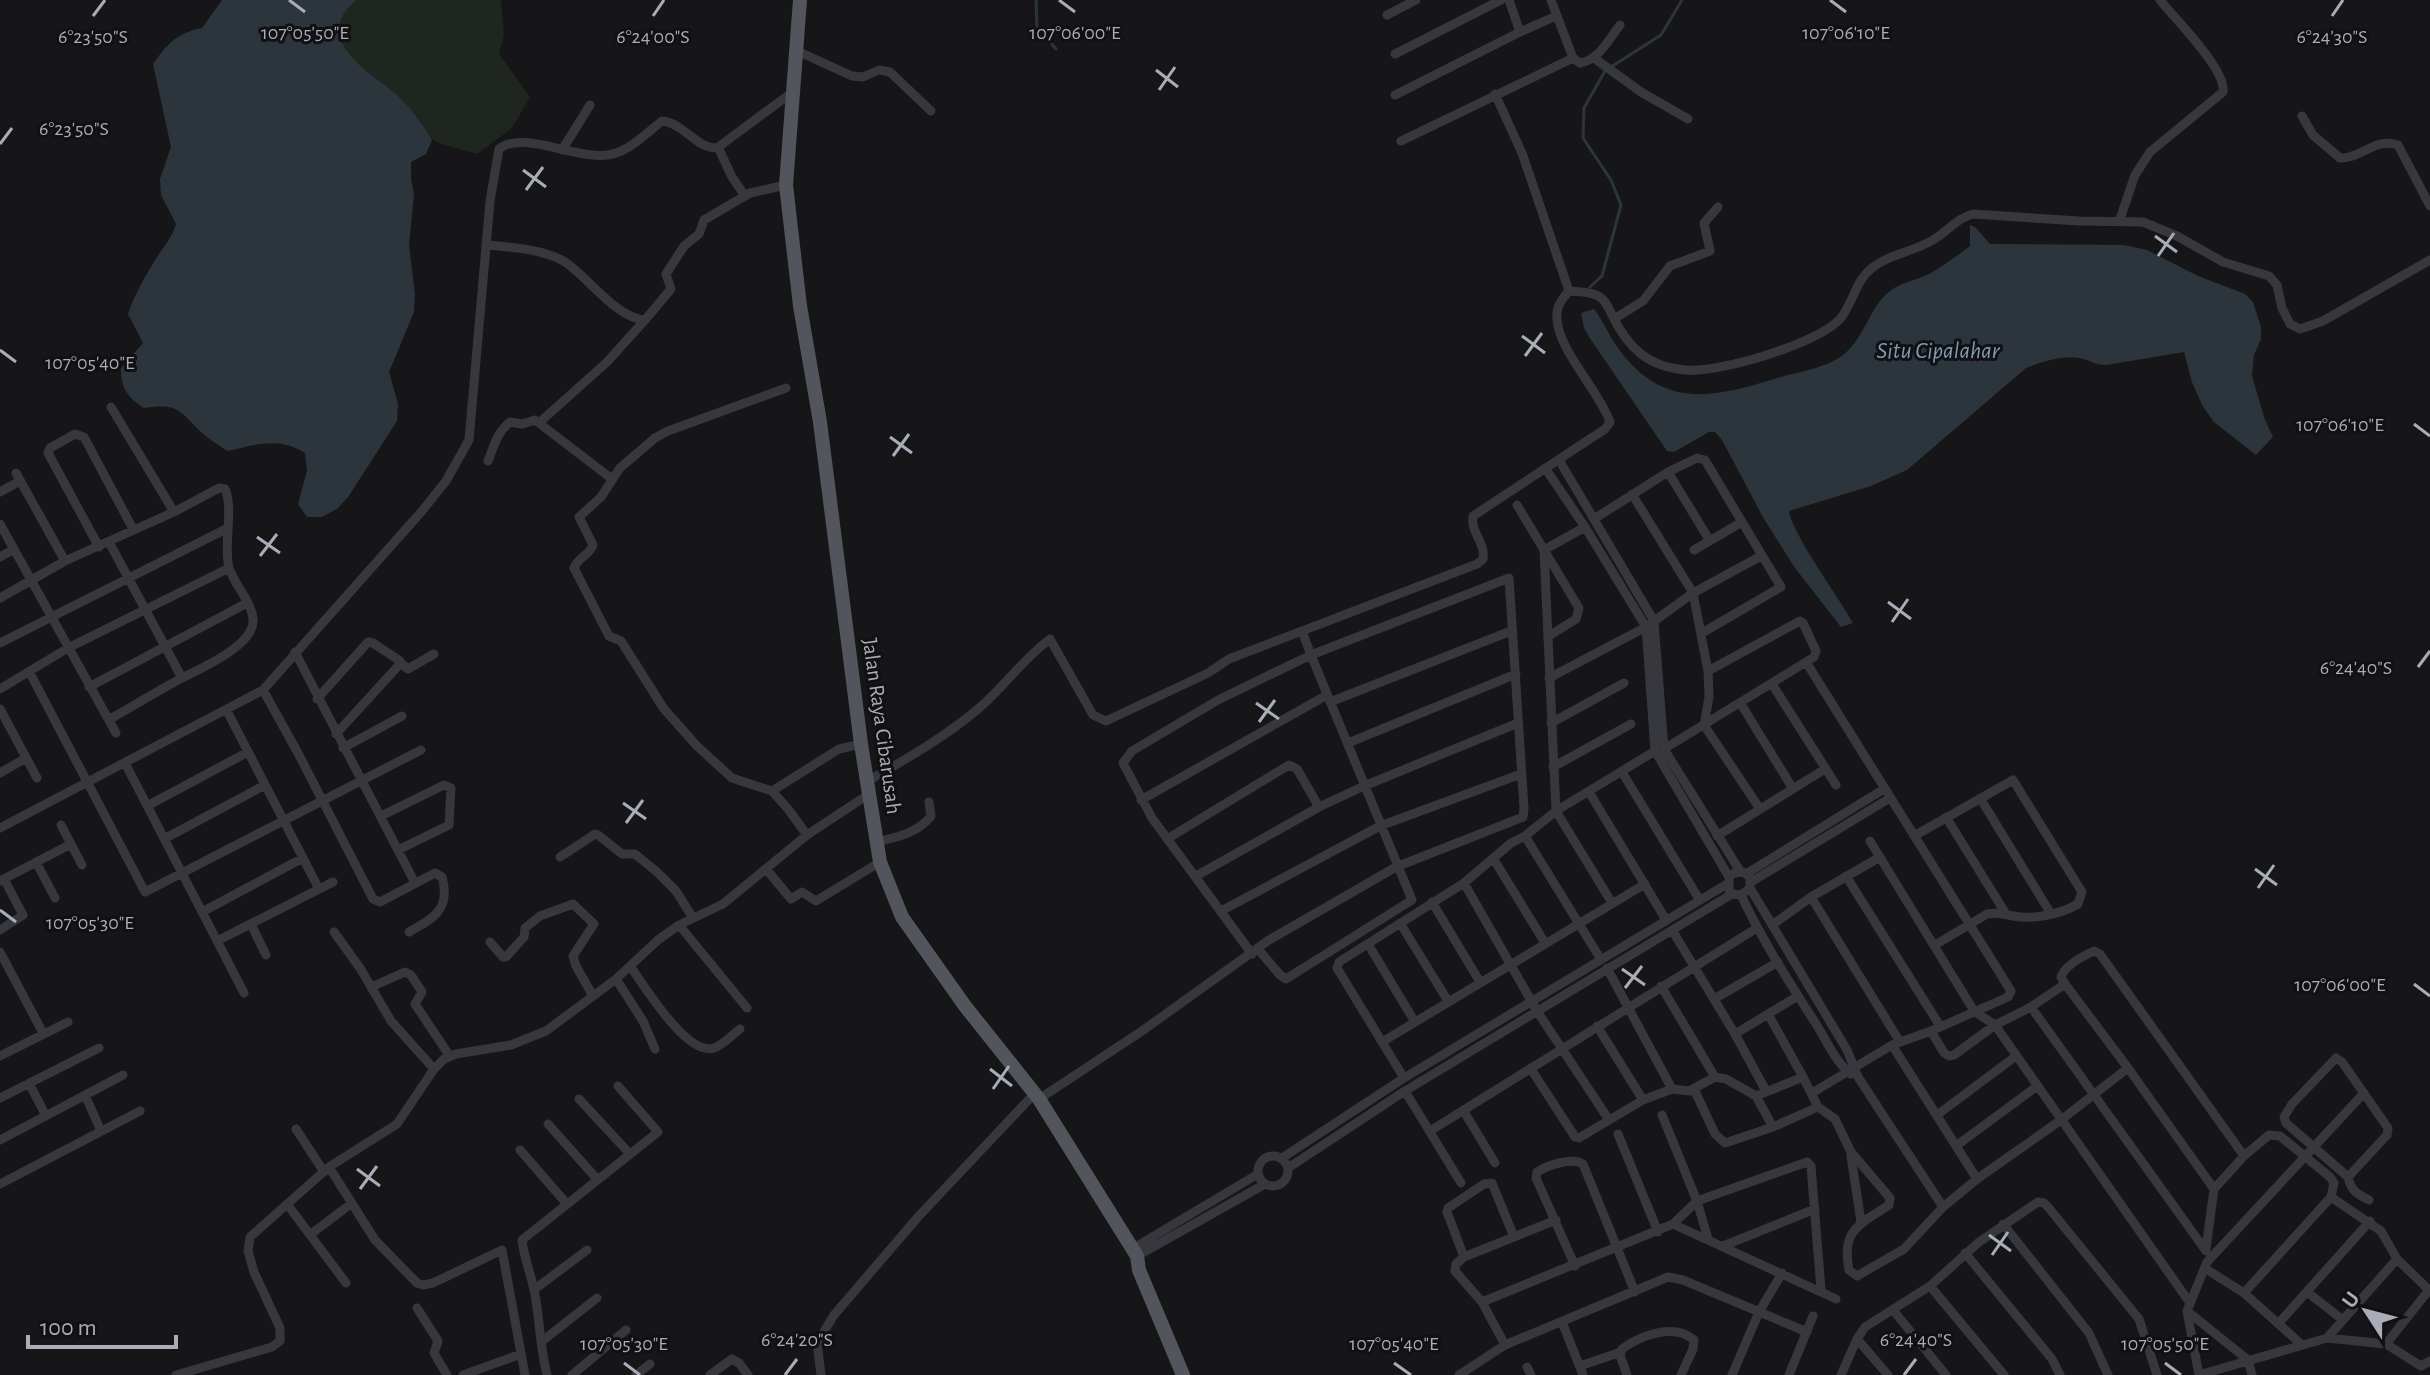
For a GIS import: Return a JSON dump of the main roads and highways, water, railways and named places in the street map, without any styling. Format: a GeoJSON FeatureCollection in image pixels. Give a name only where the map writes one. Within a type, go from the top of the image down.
{"type":"FeatureCollection","features":[{"type":"Feature","properties":{"kind":"main road","name":"Jalan Raya Cibarusah"},"geometry":{"type":"LineString","coordinates":[[800,0],[786,185],[800,306],[820,422],[861,744],[880,862],[902,917],[965,1006],[1037,1096],[1134,1252],[1183,1375]]}},
{"type":"Feature","properties":{"kind":"water"},"geometry":{"type":"Polygon","coordinates":[[[222,0],[356,0],[343,15],[339,28],[341,41],[360,65],[407,105],[432,140],[426,154],[411,162],[414,194],[409,245],[415,294],[414,312],[389,372],[398,404],[397,421],[348,497],[337,509],[322,517],[307,517],[298,504],[307,471],[305,453],[276,443],[227,451],[176,410],[144,408],[129,396],[122,381],[121,368],[143,343],[128,314],[141,284],[176,224],[161,195],[160,179],[171,147],[153,64],[174,40],[202,28],[222,0]]]}},
{"type":"Feature","properties":{"kind":"water","name":"Situ Cipalahar"},"geometry":{"type":"Polygon","coordinates":[[[1970,225],[1990,244],[2124,245],[2147,250],[2198,276],[2245,294],[2253,302],[2261,327],[2252,376],[2273,437],[2256,455],[2214,422],[2192,382],[2184,352],[2106,365],[2067,357],[2026,368],[1907,470],[1871,486],[1789,511],[1807,550],[1853,623],[1841,627],[1795,568],[1764,519],[1722,440],[1715,432],[1709,432],[1674,452],[1667,451],[1589,337],[1581,313],[1594,309],[1633,366],[1668,389],[1688,394],[1707,394],[1751,386],[1819,367],[1843,355],[1857,340],[1877,305],[1890,291],[1929,274],[1970,246],[1970,225]]]}},
{"type":"Feature","properties":{"kind":"waterway"},"geometry":{"type":"LineString","coordinates":[[1036,0],[1037,27],[1056,49]]}},
{"type":"Feature","properties":{"kind":"waterway"},"geometry":{"type":"LineString","coordinates":[[1611,67],[1661,35],[1682,0]]}},
{"type":"Feature","properties":{"kind":"waterway"},"geometry":{"type":"LineString","coordinates":[[1590,287],[1602,276],[1621,205],[1611,180],[1583,138],[1584,108],[1605,71]]}}]}
